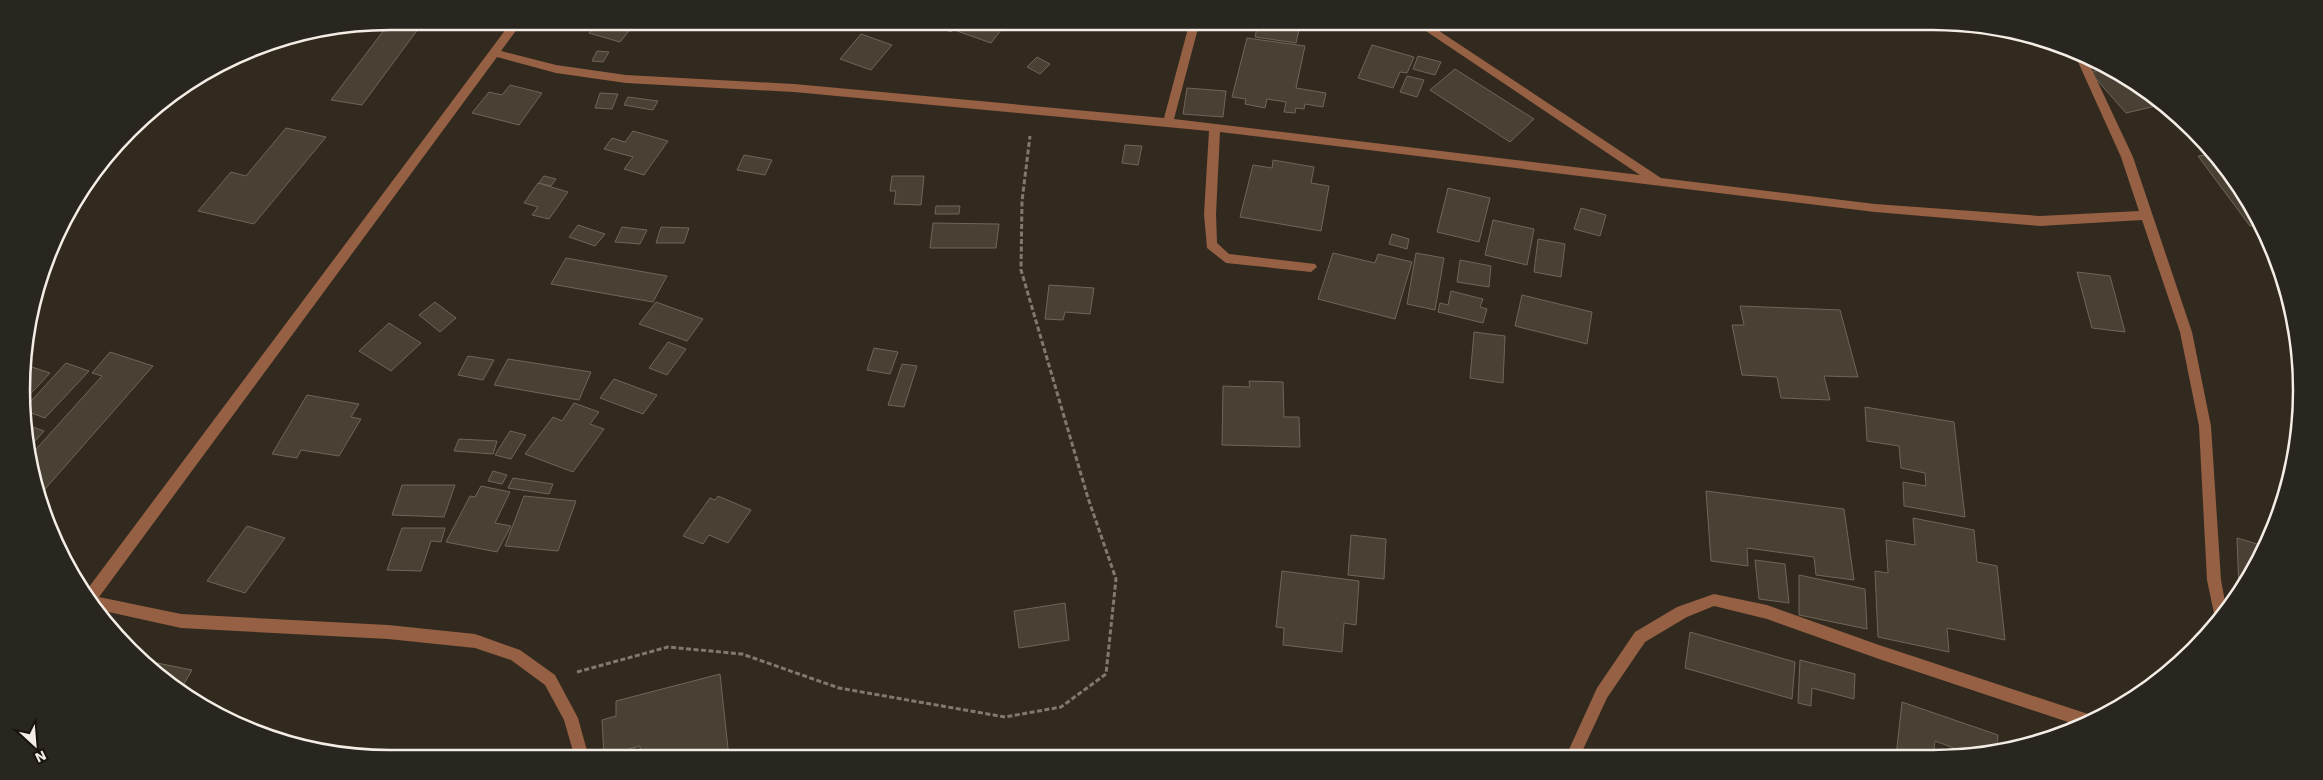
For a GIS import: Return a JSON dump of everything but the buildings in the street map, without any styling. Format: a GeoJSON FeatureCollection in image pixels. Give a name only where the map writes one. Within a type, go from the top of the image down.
{"type":"FeatureCollection","features":[{"type":"Feature","properties":{"kind":"street"},"geometry":{"type":"LineString","coordinates":[[93,593],[511,30]]}},
{"type":"Feature","properties":{"kind":"street"},"geometry":{"type":"LineString","coordinates":[[1168,122],[1194,30]]}},
{"type":"Feature","properties":{"kind":"street"},"geometry":{"type":"LineString","coordinates":[[1430,30],[1661,183]]}},
{"type":"Feature","properties":{"kind":"street"},"geometry":{"type":"LineString","coordinates":[[494,53],[556,69],[626,79],[794,88],[1168,122],[1875,208],[2040,221],[2146,215]]}},
{"type":"Feature","properties":{"kind":"street"},"geometry":{"type":"LineString","coordinates":[[2084,63],[2128,157],[2186,332],[2205,426],[2214,580],[2219,609]]}},
{"type":"Feature","properties":{"kind":"street"},"geometry":{"type":"LineString","coordinates":[[1215,129],[1210,214],[1212,245],[1226,258],[1311,267]]}},
{"type":"Feature","properties":{"kind":"street"},"geometry":{"type":"LineString","coordinates":[[1576,750],[1602,693],[1640,637],[1682,612],[1714,600],[1767,612],[1879,652],[2080,719]]}},
{"type":"Feature","properties":{"kind":"street"},"geometry":{"type":"LineString","coordinates":[[100,603],[181,622],[388,632],[475,641],[516,655],[550,680],[571,718],[580,750]]}},
{"type":"Feature","properties":{"kind":"path"},"geometry":{"type":"LineString","coordinates":[[550,680],[668,646],[742,654],[839,688],[1005,716],[1061,707],[1106,674],[1116,579],[1088,498],[1021,270],[1022,201],[1033,110]]}}]}
